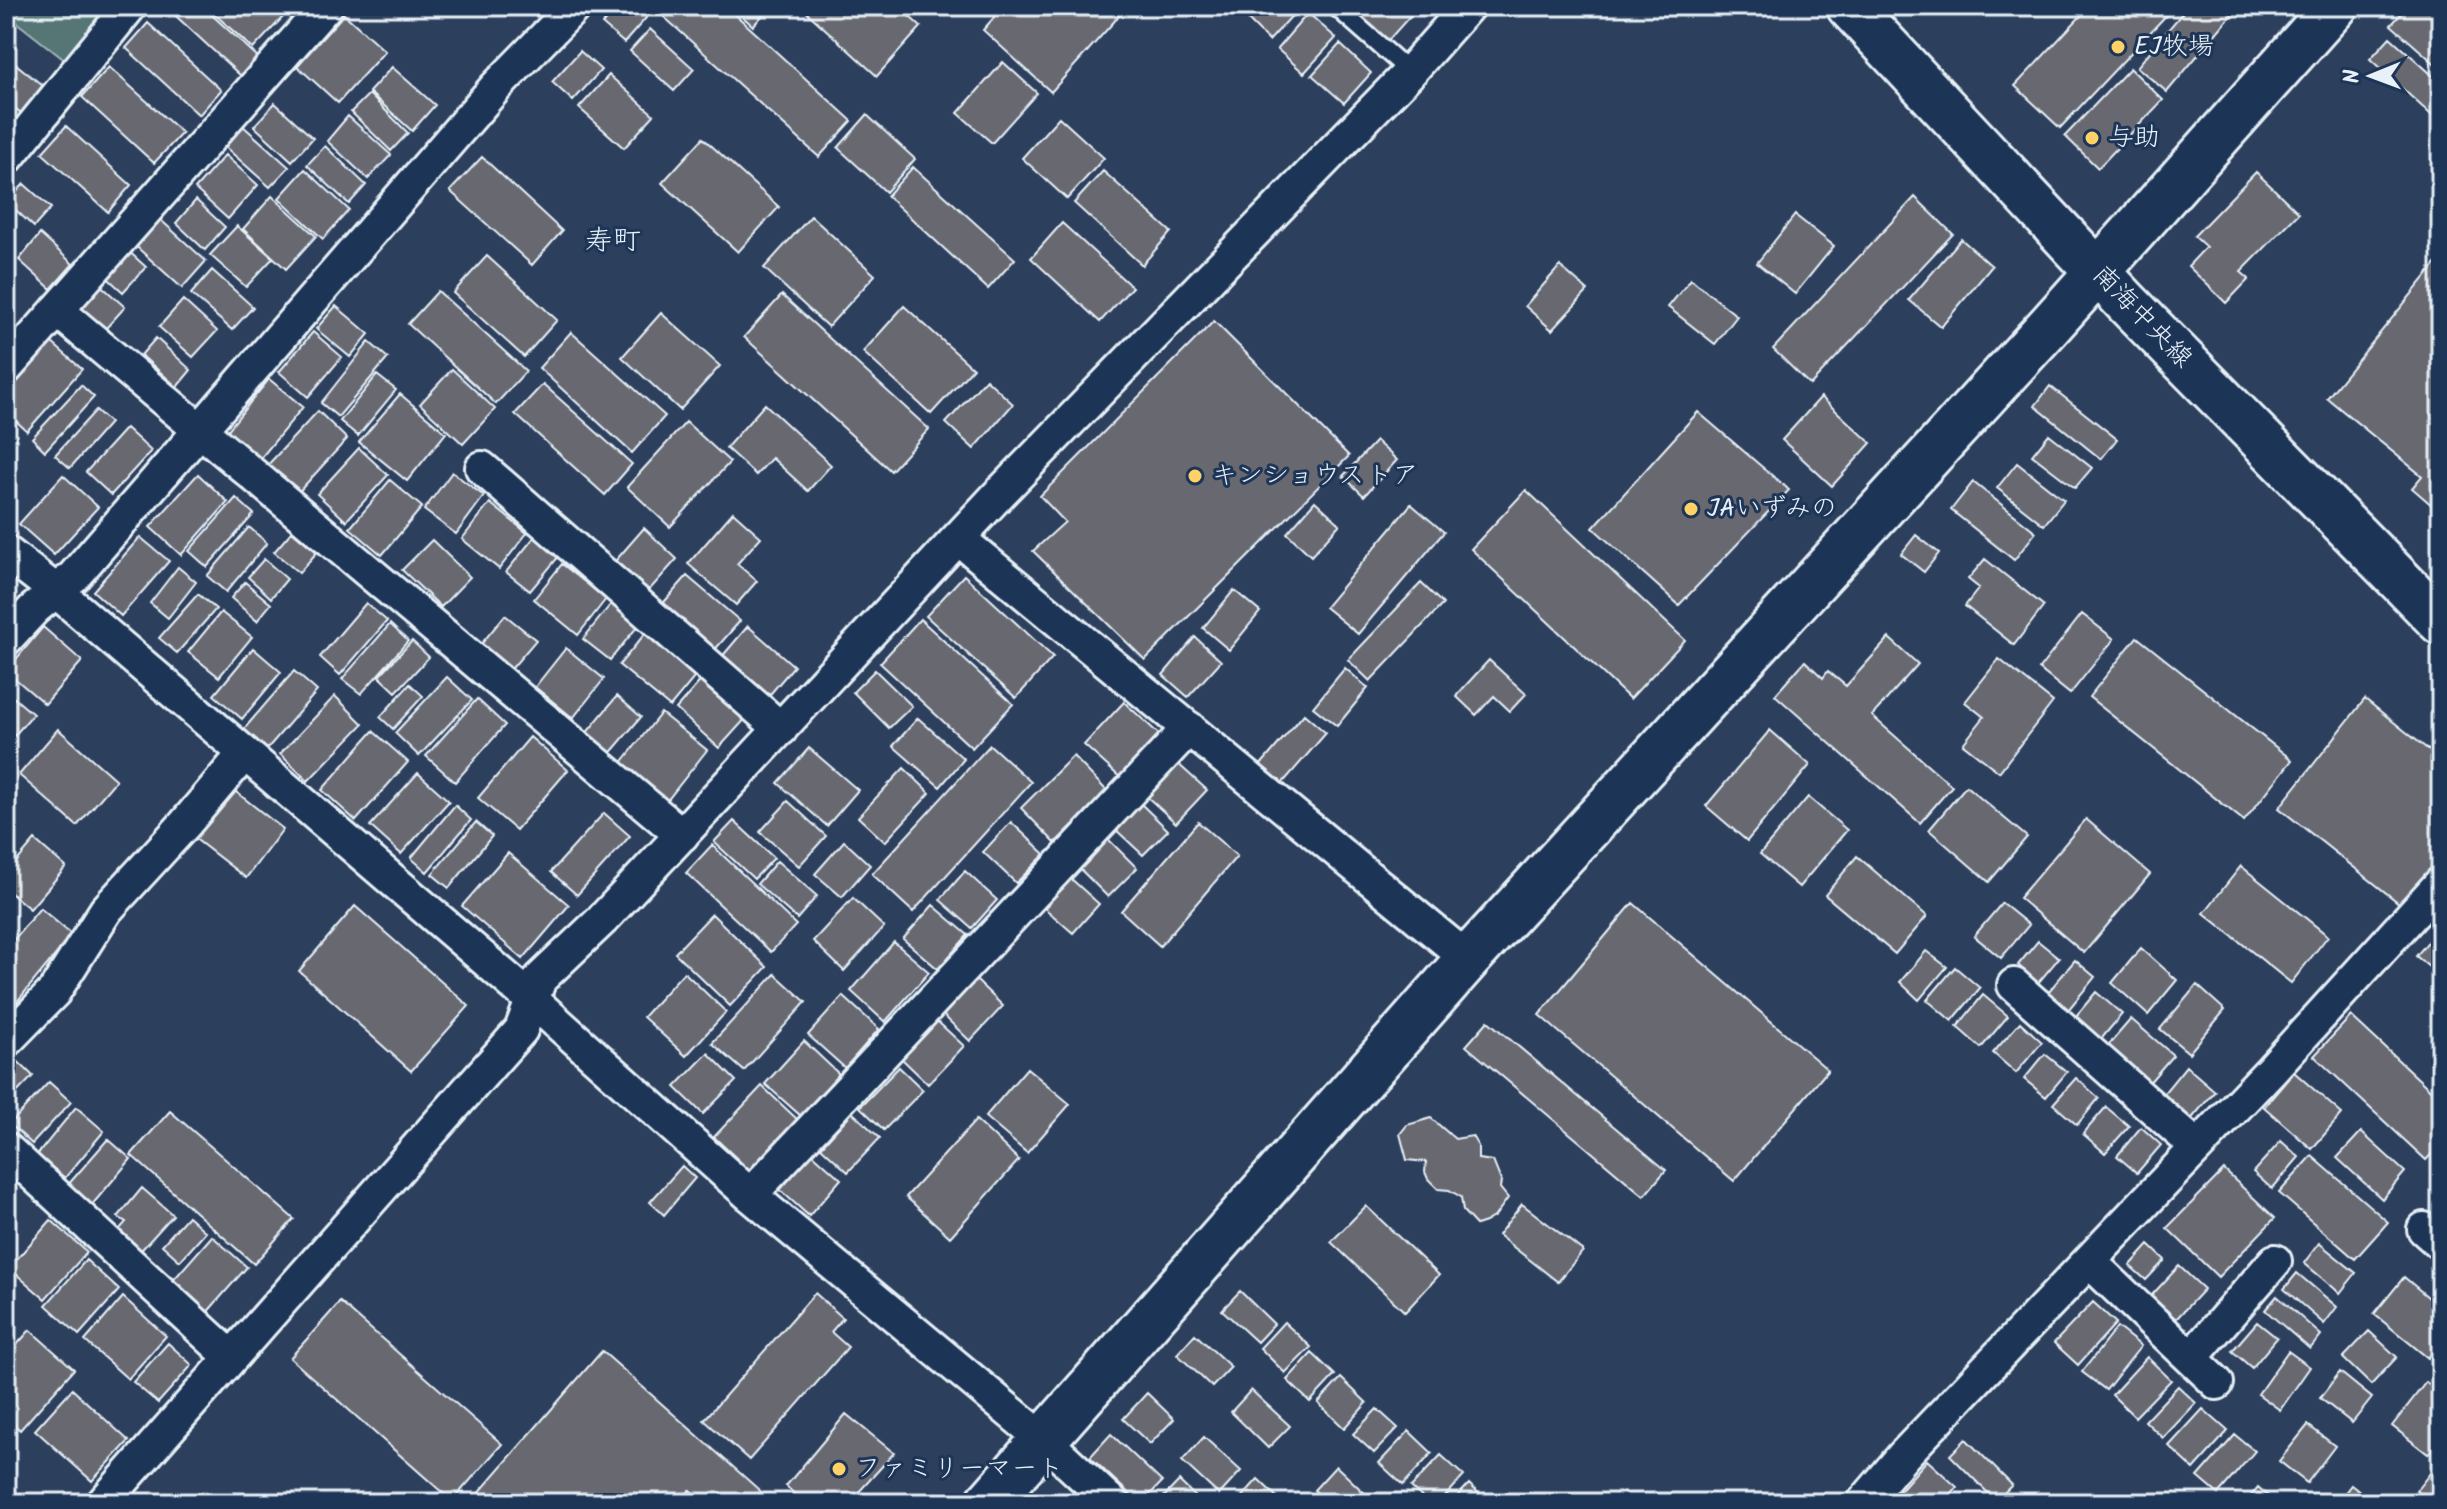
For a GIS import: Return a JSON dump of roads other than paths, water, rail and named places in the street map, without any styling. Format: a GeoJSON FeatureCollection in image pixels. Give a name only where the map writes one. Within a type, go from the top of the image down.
{"type":"FeatureCollection","features":[{"type":"Feature","properties":{"kind":"street"},"geometry":{"type":"LineString","coordinates":[[6,159],[130,6]]}},
{"type":"Feature","properties":{"kind":"street"},"geometry":{"type":"LineString","coordinates":[[6,368],[326,6]]}},
{"type":"Feature","properties":{"kind":"street"},"geometry":{"type":"LineString","coordinates":[[6,639],[34,609],[74,576],[496,87],[575,6]]}},
{"type":"Feature","properties":{"kind":"street"},"geometry":{"type":"LineString","coordinates":[[103,1503],[521,1030],[540,979],[602,920],[1010,483],[1410,72],[1468,6]]}},
{"type":"Feature","properties":{"kind":"street","name":"南海中央線"},"geometry":{"type":"LineString","coordinates":[[1849,6],[2099,271],[2441,622]]}},
{"type":"Feature","properties":{"kind":"street"},"geometry":{"type":"LineString","coordinates":[[988,1503],[1468,959],[2099,271],[2335,6]]}},
{"type":"Feature","properties":{"kind":"street"},"geometry":{"type":"LineString","coordinates":[[57,310],[682,835]]}},
{"type":"Feature","properties":{"kind":"street"},"geometry":{"type":"LineString","coordinates":[[482,468],[781,729]]}},
{"type":"Feature","properties":{"kind":"street"},"geometry":{"type":"LineString","coordinates":[[959,539],[1468,959]]}},
{"type":"Feature","properties":{"kind":"street"},"geometry":{"type":"LineString","coordinates":[[6,552],[56,591],[532,1000],[750,1195],[1044,1440],[1112,1503]]}},
{"type":"Feature","properties":{"kind":"street"},"geometry":{"type":"LineString","coordinates":[[750,1195],[1189,728]]}},
{"type":"Feature","properties":{"kind":"street"},"geometry":{"type":"LineString","coordinates":[[6,1041],[54,992],[106,910],[244,754]]}},
{"type":"Feature","properties":{"kind":"street"},"geometry":{"type":"LineString","coordinates":[[1870,1501],[1904,1455],[2271,1070],[2441,883]]}},
{"type":"Feature","properties":{"kind":"street"},"geometry":{"type":"LineString","coordinates":[[2014,985],[2197,1147]]}},
{"type":"Feature","properties":{"kind":"street"},"geometry":{"type":"LineString","coordinates":[[9,1158],[231,1357]]}},
{"type":"Feature","properties":{"kind":"street"},"geometry":{"type":"LineString","coordinates":[[2089,1261],[2217,1383]]}},
{"type":"Feature","properties":{"kind":"street"},"geometry":{"type":"LineString","coordinates":[[2191,1358],[2275,1261]]}},
{"type":"Feature","properties":{"kind":"lane"},"geometry":{"type":"LineString","coordinates":[[1335,6],[1410,72]]}},
{"type":"Feature","properties":{"kind":"place","name":"EJ牧場"},"geometry":{"type":"Point","coordinates":[2118,47]}},
{"type":"Feature","properties":{"kind":"place","name":"与助"},"geometry":{"type":"Point","coordinates":[2092,138]}},
{"type":"Feature","properties":{"kind":"place","name":"キンショウストア"},"geometry":{"type":"Point","coordinates":[1195,476]}},
{"type":"Feature","properties":{"kind":"place","name":"JAいずみの"},"geometry":{"type":"Point","coordinates":[1691,509]}},
{"type":"Feature","properties":{"kind":"place","name":"ファミリーマート"},"geometry":{"type":"Point","coordinates":[839,1469]}},
{"type":"Feature","properties":{"kind":"district","name":"寿町"},"geometry":{"type":"Point","coordinates":[613,241]}}]}
